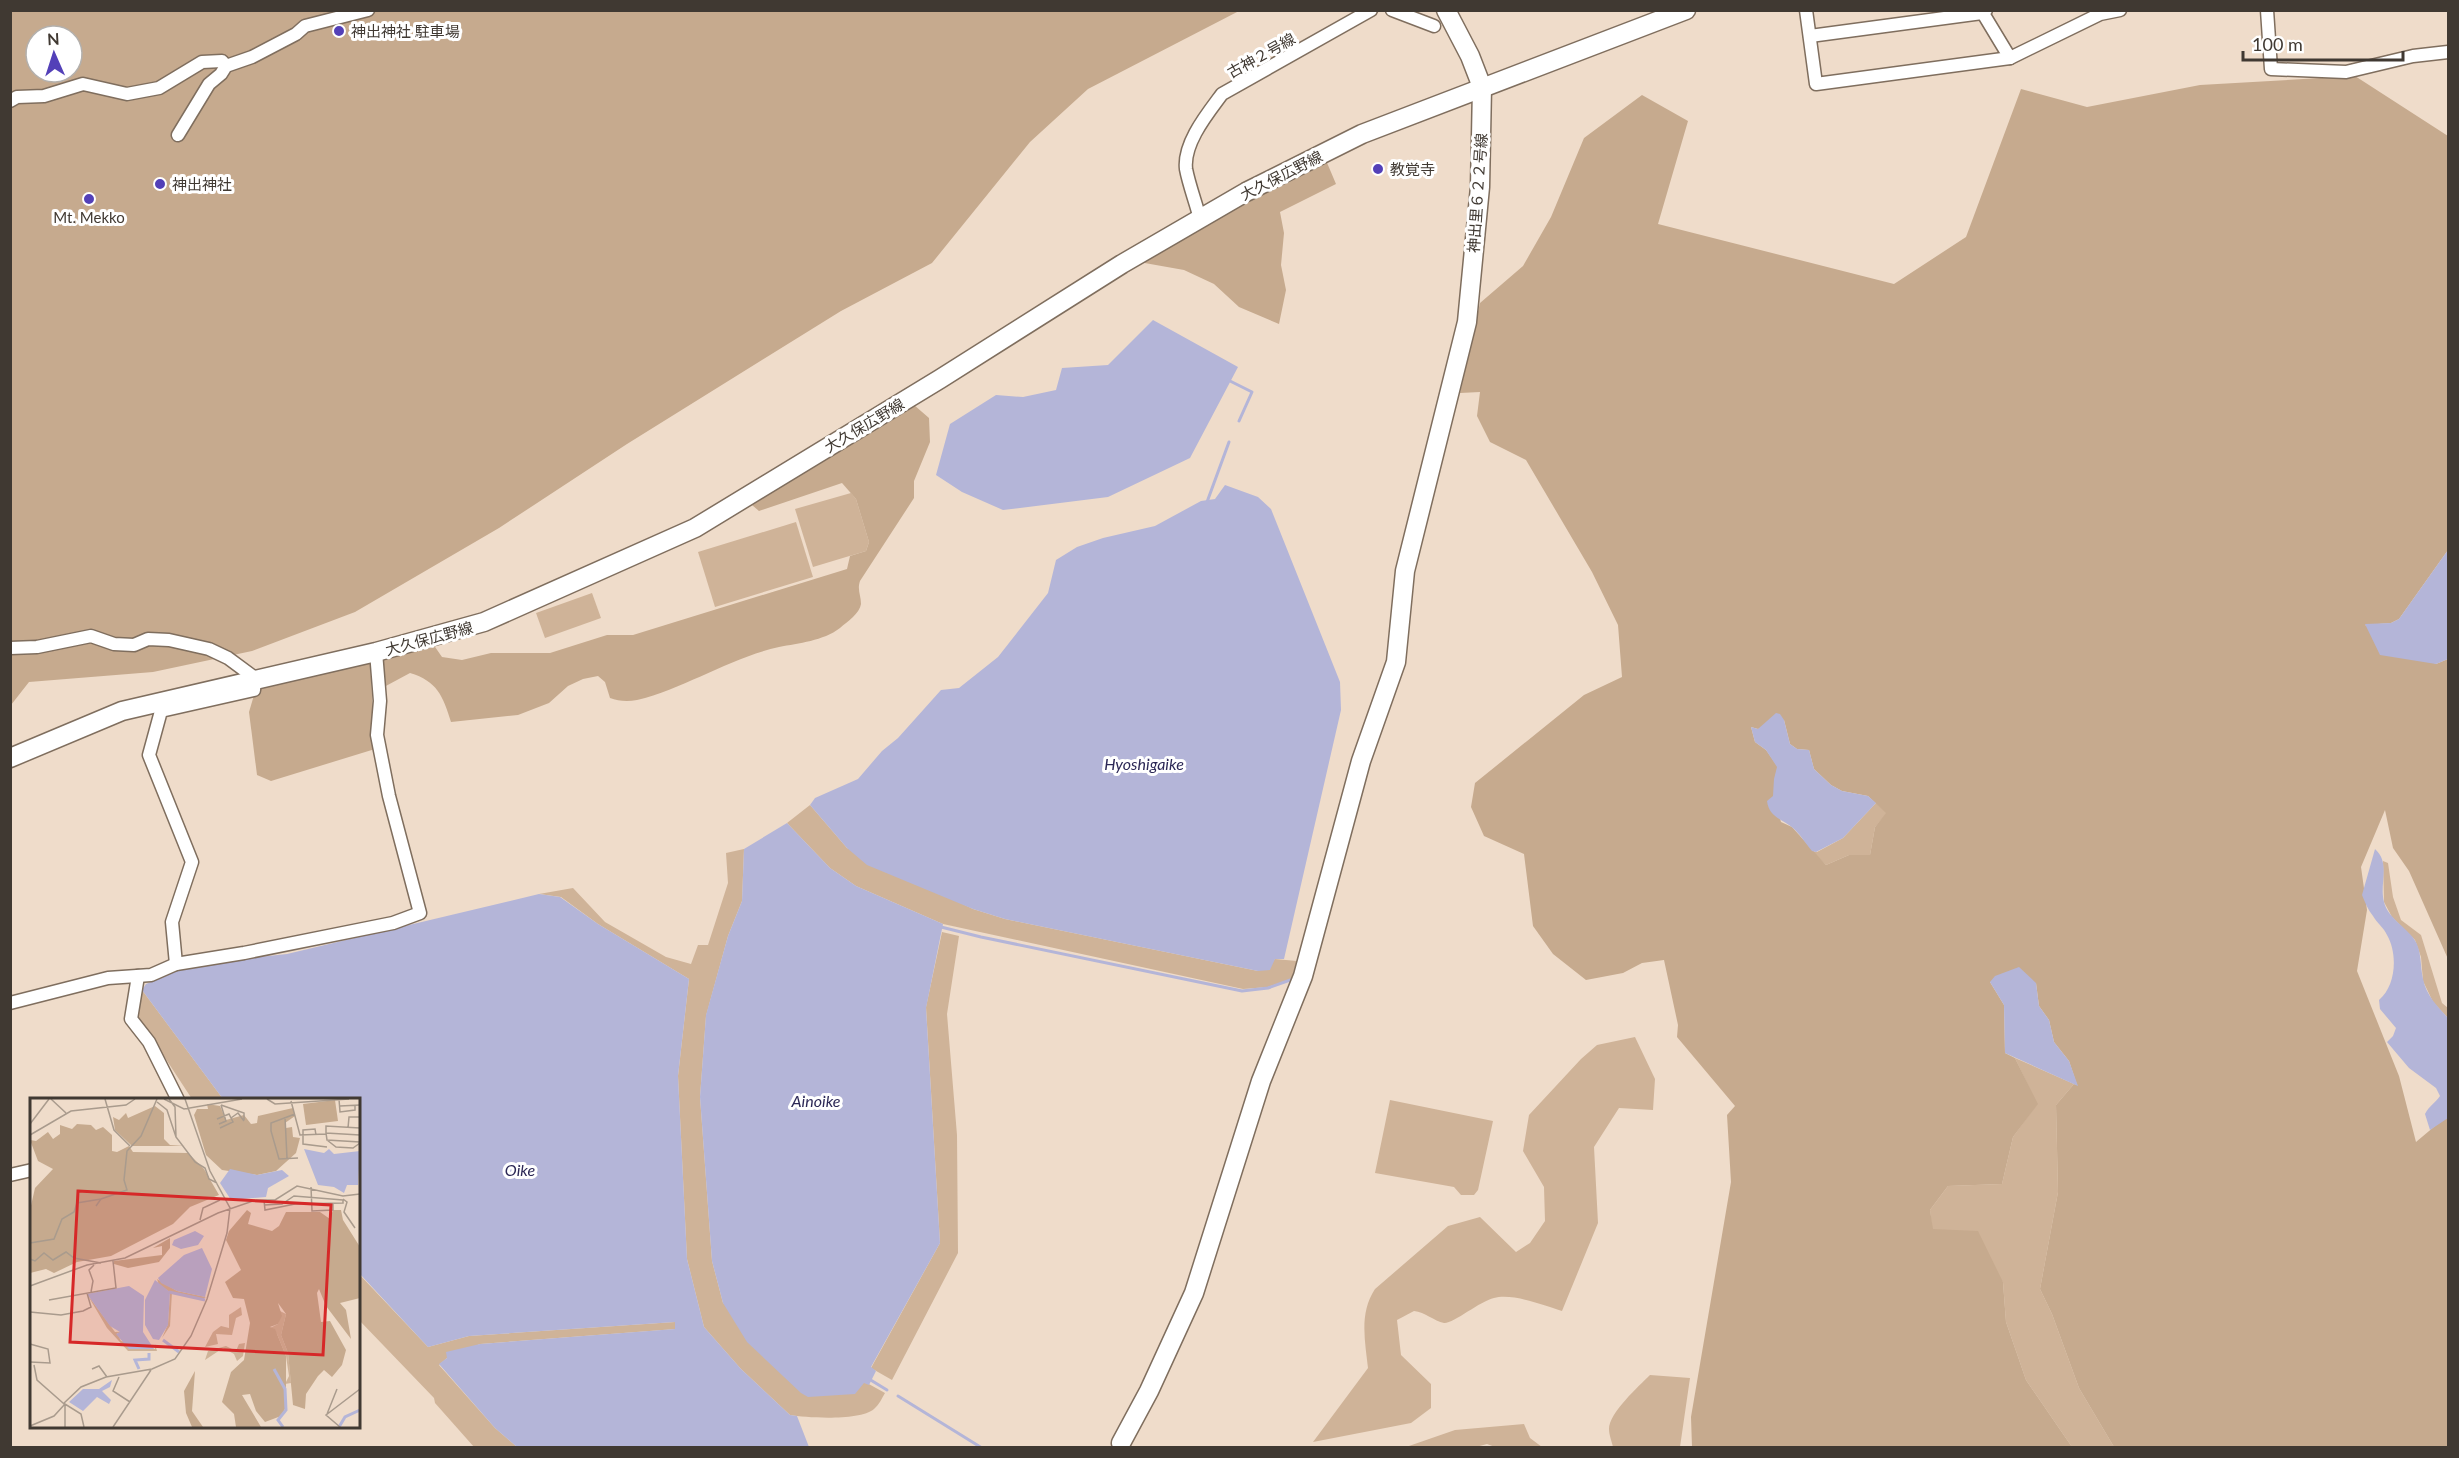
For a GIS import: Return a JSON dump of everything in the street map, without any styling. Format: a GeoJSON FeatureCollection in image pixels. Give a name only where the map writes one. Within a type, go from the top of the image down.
{"type":"FeatureCollection","features":[{"type":"Feature","properties":{"kind":"street"},"geometry":{"type":"LineString","coordinates":[[178,135],[209,84],[226,66],[252,57],[296,34],[305,26],[368,10]]}},
{"type":"Feature","properties":{"kind":"street","name":"古神２号線"},"geometry":{"type":"LineString","coordinates":[[1200,219],[1186,167],[1190,146],[1209,110],[1222,93],[1371,10]]}},
{"type":"Feature","properties":{"kind":"street"},"geometry":{"type":"LineString","coordinates":[[1392,10],[1434,26]]}},
{"type":"Feature","properties":{"kind":"street"},"geometry":{"type":"LineString","coordinates":[[1446,10],[1470,56],[1482,87]]}},
{"type":"Feature","properties":{"kind":"street","name":"大久保広野線"},"geometry":{"type":"LineString","coordinates":[[10,758],[122,711],[255,678],[376,652],[484,622],[695,528],[1122,264],[1246,192],[1362,134],[1686,10]]}},
{"type":"Feature","properties":{"kind":"street"},"geometry":{"type":"LineString","coordinates":[[1806,10],[1816,84],[2010,58],[2100,14],[2120,10]]}},
{"type":"Feature","properties":{"kind":"street"},"geometry":{"type":"LineString","coordinates":[[2267,10],[2271,69],[2346,72],[2413,56],[2448,52]]}},
{"type":"Feature","properties":{"kind":"street"},"geometry":{"type":"LineString","coordinates":[[1810,36],[1983,11],[2010,58]]}},
{"type":"Feature","properties":{"kind":"street"},"geometry":{"type":"LineString","coordinates":[[10,101],[17,97],[44,96],[83,84],[127,94],[159,88],[202,62],[222,61],[226,66]]}},
{"type":"Feature","properties":{"kind":"street","name":"神出里６２２号線"},"geometry":{"type":"LineString","coordinates":[[1119,1445],[1149,1391],[1194,1293],[1241,1139],[1303,976],[1362,761],[1396,662],[1405,571],[1467,322],[1480,187],[1482,87]]}},
{"type":"Feature","properties":{"kind":"street"},"geometry":{"type":"LineString","coordinates":[[10,648],[37,647],[91,636],[114,644],[134,645],[148,639],[169,640],[209,649],[228,658],[255,678],[254,690],[161,711],[149,755],[192,862],[172,922],[176,964]]}},
{"type":"Feature","properties":{"kind":"street"},"geometry":{"type":"LineString","coordinates":[[10,1003],[108,978],[151,975],[176,964],[393,923],[420,913],[389,796],[377,735],[380,701],[376,652]]}},
{"type":"Feature","properties":{"kind":"street"},"geometry":{"type":"LineString","coordinates":[[138,976],[131,1019],[149,1042],[177,1098]]}},
{"type":"Feature","properties":{"kind":"street"},"geometry":{"type":"LineString","coordinates":[[10,1175],[30,1170]]}},
{"type":"Feature","properties":{"kind":"shaded area"},"geometry":{"type":"Polygon","coordinates":[[[11,11],[1239,11],[1088,89],[1030,142],[932,263],[841,311],[627,444],[499,528],[355,612],[252,651],[153,672],[29,682],[11,705],[11,11]]]}},
{"type":"Feature","properties":{"kind":"shaded area"},"geometry":{"type":"Polygon","coordinates":[[[2355,76],[2448,136],[2448,550],[2399,619],[2391,623],[2365,625],[2436,664],[2448,659],[2448,959],[2409,871],[2393,848],[2385,810],[2361,867],[2367,910],[2357,971],[2399,1076],[2416,1142],[2448,1115],[2448,1447],[2114,1447],[2079,1388],[2052,1314],[2040,1289],[2058,1192],[2056,1105],[2074,1084],[2077,1085],[2069,1061],[2054,1042],[2049,1020],[2039,1006],[2036,983],[1990,982],[2004,1005],[2005,1053],[2015,1058],[2038,1104],[2013,1137],[2002,1184],[1948,1186],[1930,1210],[1933,1229],[1978,1231],[2003,1282],[2006,1322],[2026,1380],[2072,1447],[1692,1447],[1691,1417],[1731,1182],[1727,1115],[1735,1106],[1677,1037],[1678,1025],[1664,960],[1642,963],[1623,973],[1586,980],[1553,954],[1533,926],[1524,854],[1484,836],[1471,807],[1475,783],[1584,695],[1622,677],[1618,625],[1592,572],[1526,460],[1490,442],[1477,416],[1480,392],[1460,393],[1480,303],[1523,266],[1551,217],[1584,138],[1642,95],[1688,121],[1658,224],[1894,284],[1966,237],[2021,89],[2087,107],[2200,85],[2355,76]],[[1784,720],[1758,729],[1751,727],[1755,742],[1766,750],[1778,767],[1775,794],[1781,822],[1792,827],[1826,865],[1849,855],[1870,855],[1875,827],[1886,813],[1868,796],[1842,791],[1831,785],[1814,769],[1809,750],[1797,749],[1790,744],[1784,720]]]}},
{"type":"Feature","properties":{"kind":"shaded area"},"geometry":{"type":"Polygon","coordinates":[[[1325,158],[1336,184],[1280,212],[1284,233],[1281,265],[1286,290],[1279,324],[1239,307],[1214,284],[1184,270],[1139,262],[1325,158]]]}},
{"type":"Feature","properties":{"kind":"shaded area"},"geometry":{"type":"Polygon","coordinates":[[[914,405],[929,418],[930,442],[914,481],[914,498],[860,581],[861,604],[858,611],[840,628],[826,636],[743,658],[673,688],[637,700],[623,701],[610,698],[605,682],[598,676],[583,679],[568,686],[549,703],[518,715],[451,722],[442,697],[427,680],[410,673],[384,687],[382,657],[433,644],[442,657],[462,660],[491,653],[550,653],[607,635],[633,635],[847,569],[850,556],[866,551],[869,542],[856,499],[842,483],[759,511],[752,505],[914,405]]]}},
{"type":"Feature","properties":{"kind":"shaded area"},"geometry":{"type":"Polygon","coordinates":[[[851,493],[856,499],[869,542],[866,551],[813,567],[795,509],[851,493]]]}},
{"type":"Feature","properties":{"kind":"shaded area"},"geometry":{"type":"Polygon","coordinates":[[[796,522],[813,577],[715,607],[698,552],[796,522]]]}},
{"type":"Feature","properties":{"kind":"shaded area"},"geometry":{"type":"Polygon","coordinates":[[[592,593],[601,618],[545,638],[536,613],[592,593]]]}},
{"type":"Feature","properties":{"kind":"shaded area"},"geometry":{"type":"Polygon","coordinates":[[[370,660],[375,749],[271,781],[257,775],[249,712],[257,685],[370,660]]]}},
{"type":"Feature","properties":{"kind":"shaded area"},"geometry":{"type":"Polygon","coordinates":[[[1876,803],[1887,813],[1875,827],[1870,855],[1849,855],[1826,865],[1812,851],[1817,852],[1843,838],[1876,803]]]}},
{"type":"Feature","properties":{"kind":"shaded area"},"geometry":{"type":"Polygon","coordinates":[[[810,805],[847,848],[973,909],[1005,919],[1258,971],[1275,959],[1297,961],[1291,979],[1268,987],[1243,989],[943,924],[856,886],[830,868],[787,823],[810,805]]]}},
{"type":"Feature","properties":{"kind":"shaded area"},"geometry":{"type":"Polygon","coordinates":[[[744,849],[742,901],[728,936],[706,1016],[700,1097],[712,1261],[723,1303],[885,1393],[874,1409],[858,1415],[821,1418],[790,1415],[741,1369],[704,1327],[687,1259],[678,1076],[689,979],[598,924],[561,897],[539,894],[573,888],[605,922],[666,957],[691,964],[698,945],[708,945],[728,883],[726,853],[744,849]]]}},
{"type":"Feature","properties":{"kind":"shaded area"},"geometry":{"type":"Polygon","coordinates":[[[2383,861],[2388,863],[2393,897],[2401,920],[2421,935],[2442,1003],[2448,1008],[2448,1018],[2433,1002],[2423,981],[2421,957],[2415,940],[2392,917],[2384,902],[2383,861]]]}},
{"type":"Feature","properties":{"kind":"shaded area"},"geometry":{"type":"Polygon","coordinates":[[[942,932],[959,936],[947,1014],[957,1135],[958,1253],[892,1380],[871,1368],[940,1243],[926,1007],[942,932]]]}},
{"type":"Feature","properties":{"kind":"shaded area"},"geometry":{"type":"Polygon","coordinates":[[[142,990],[222,1098],[191,1098],[139,1018],[136,1004],[142,990]]]}},
{"type":"Feature","properties":{"kind":"shaded area"},"geometry":{"type":"Polygon","coordinates":[[[1635,1037],[1655,1079],[1653,1110],[1619,1108],[1594,1147],[1598,1223],[1562,1311],[1528,1300],[1501,1297],[1488,1300],[1454,1320],[1444,1323],[1414,1311],[1397,1320],[1401,1355],[1431,1384],[1431,1408],[1411,1423],[1313,1442],[1368,1368],[1365,1317],[1375,1289],[1448,1226],[1480,1217],[1516,1252],[1530,1243],[1545,1221],[1544,1187],[1523,1151],[1529,1115],[1597,1045],[1635,1037]]]}},
{"type":"Feature","properties":{"kind":"shaded area"},"geometry":{"type":"Polygon","coordinates":[[[2015,1058],[2074,1084],[2056,1105],[2058,1192],[2040,1289],[2052,1314],[2079,1388],[2114,1447],[2072,1447],[2026,1380],[2006,1322],[2003,1282],[1932,1229],[1930,1210],[1948,1186],[2002,1184],[2013,1137],[2037,1104],[2015,1058]]]}},
{"type":"Feature","properties":{"kind":"shaded area"},"geometry":{"type":"Polygon","coordinates":[[[1390,1100],[1493,1121],[1478,1190],[1474,1195],[1461,1195],[1454,1187],[1375,1173],[1390,1100]]]}},
{"type":"Feature","properties":{"kind":"shaded area"},"geometry":{"type":"Polygon","coordinates":[[[360,1275],[428,1347],[469,1336],[675,1322],[676,1329],[480,1344],[447,1358],[439,1365],[495,1428],[517,1447],[474,1447],[435,1403],[434,1398],[360,1321],[360,1275]]]}},
{"type":"Feature","properties":{"kind":"shaded area"},"geometry":{"type":"Polygon","coordinates":[[[1650,1375],[1690,1378],[1680,1447],[1613,1447],[1609,1429],[1614,1415],[1625,1400],[1650,1375]]]}},
{"type":"Feature","properties":{"kind":"shaded area"},"geometry":{"type":"Polygon","coordinates":[[[1524,1424],[1530,1438],[1542,1447],[1495,1447],[1487,1444],[1472,1448],[1406,1447],[1455,1430],[1524,1424]]]}},
{"type":"Feature","properties":{"kind":"water"},"geometry":{"type":"Polygon","coordinates":[[[1153,320],[1238,367],[1190,458],[1108,497],[1003,510],[962,492],[936,475],[950,424],[996,395],[1023,397],[1056,390],[1062,368],[1108,365],[1153,320]]]}},
{"type":"Feature","properties":{"kind":"water","name":"Hyoshigaike"},"geometry":{"type":"Polygon","coordinates":[[[1225,485],[1258,497],[1271,509],[1340,682],[1341,710],[1284,959],[1275,959],[1270,970],[1258,971],[1005,919],[973,909],[867,865],[847,848],[810,805],[815,798],[858,779],[941,690],[959,688],[998,657],[1048,593],[1056,560],[1077,547],[1103,538],[1155,526],[1201,501],[1215,499],[1225,485]]]}},
{"type":"Feature","properties":{"kind":"water"},"geometry":{"type":"Polygon","coordinates":[[[2448,550],[2448,659],[2436,664],[2380,655],[2365,624],[2391,623],[2399,619],[2448,550]]]}},
{"type":"Feature","properties":{"kind":"water"},"geometry":{"type":"Polygon","coordinates":[[[1776,713],[1780,714],[1784,720],[1790,744],[1797,749],[1809,750],[1814,769],[1831,785],[1842,791],[1868,796],[1876,803],[1843,838],[1816,852],[1812,851],[1793,828],[1773,815],[1768,807],[1767,801],[1773,796],[1777,767],[1766,750],[1755,742],[1751,727],[1758,729],[1776,713]]]}},
{"type":"Feature","properties":{"kind":"water","name":"Ainoike"},"geometry":{"type":"Polygon","coordinates":[[[787,823],[830,868],[856,886],[943,924],[926,1008],[940,1243],[871,1367],[876,1371],[869,1385],[864,1383],[855,1394],[808,1397],[801,1393],[747,1342],[723,1303],[712,1261],[700,1097],[706,1015],[728,936],[742,901],[744,849],[787,823]]]}},
{"type":"Feature","properties":{"kind":"water"},"geometry":{"type":"Polygon","coordinates":[[[2375,849],[2384,867],[2383,895],[2386,908],[2417,943],[2427,990],[2448,1018],[2448,1118],[2430,1130],[2425,1114],[2440,1096],[2436,1088],[2409,1068],[2387,1042],[2393,1036],[2396,1028],[2380,1009],[2379,1000],[2389,987],[2394,960],[2391,943],[2362,895],[2375,849]]]}},
{"type":"Feature","properties":{"kind":"water","name":"Oike"},"geometry":{"type":"Polygon","coordinates":[[[539,894],[560,897],[598,924],[689,979],[678,1076],[687,1259],[704,1327],[741,1369],[790,1415],[797,1416],[809,1447],[517,1447],[495,1428],[439,1364],[447,1358],[446,1352],[480,1344],[675,1329],[675,1322],[469,1336],[428,1347],[360,1274],[360,1098],[222,1098],[142,990],[146,984],[194,964],[287,954],[539,894]]]}},
{"type":"Feature","properties":{"kind":"water"},"geometry":{"type":"Polygon","coordinates":[[[2019,967],[2036,983],[2039,1006],[2049,1020],[2054,1042],[2069,1061],[2078,1086],[2005,1053],[2004,1005],[1990,982],[1995,976],[2019,967]]]}},
{"type":"Feature","properties":{"kind":"waterway"},"geometry":{"type":"LineString","coordinates":[[1228,380],[1252,392],[1239,421]]}},
{"type":"Feature","properties":{"kind":"waterway"},"geometry":{"type":"LineString","coordinates":[[1207,502],[1229,442]]}},
{"type":"Feature","properties":{"kind":"waterway"},"geometry":{"type":"LineString","coordinates":[[941,927],[1242,991],[1268,988],[1293,979]]}},
{"type":"Feature","properties":{"kind":"waterway"},"geometry":{"type":"LineString","coordinates":[[869,1379],[887,1390]]}},
{"type":"Feature","properties":{"kind":"waterway"},"geometry":{"type":"LineString","coordinates":[[898,1396],[982,1448]]}},
{"type":"Feature","properties":{"kind":"place","name":"神出神社 駐車場"},"geometry":{"type":"Point","coordinates":[339,31]}},
{"type":"Feature","properties":{"kind":"place","name":"教覚寺"},"geometry":{"type":"Point","coordinates":[1378,169]}},
{"type":"Feature","properties":{"kind":"place","name":"神出神社"},"geometry":{"type":"Point","coordinates":[160,184]}},
{"type":"Feature","properties":{"kind":"place","name":"Mt. Mekko"},"geometry":{"type":"Point","coordinates":[89,199]}}]}
